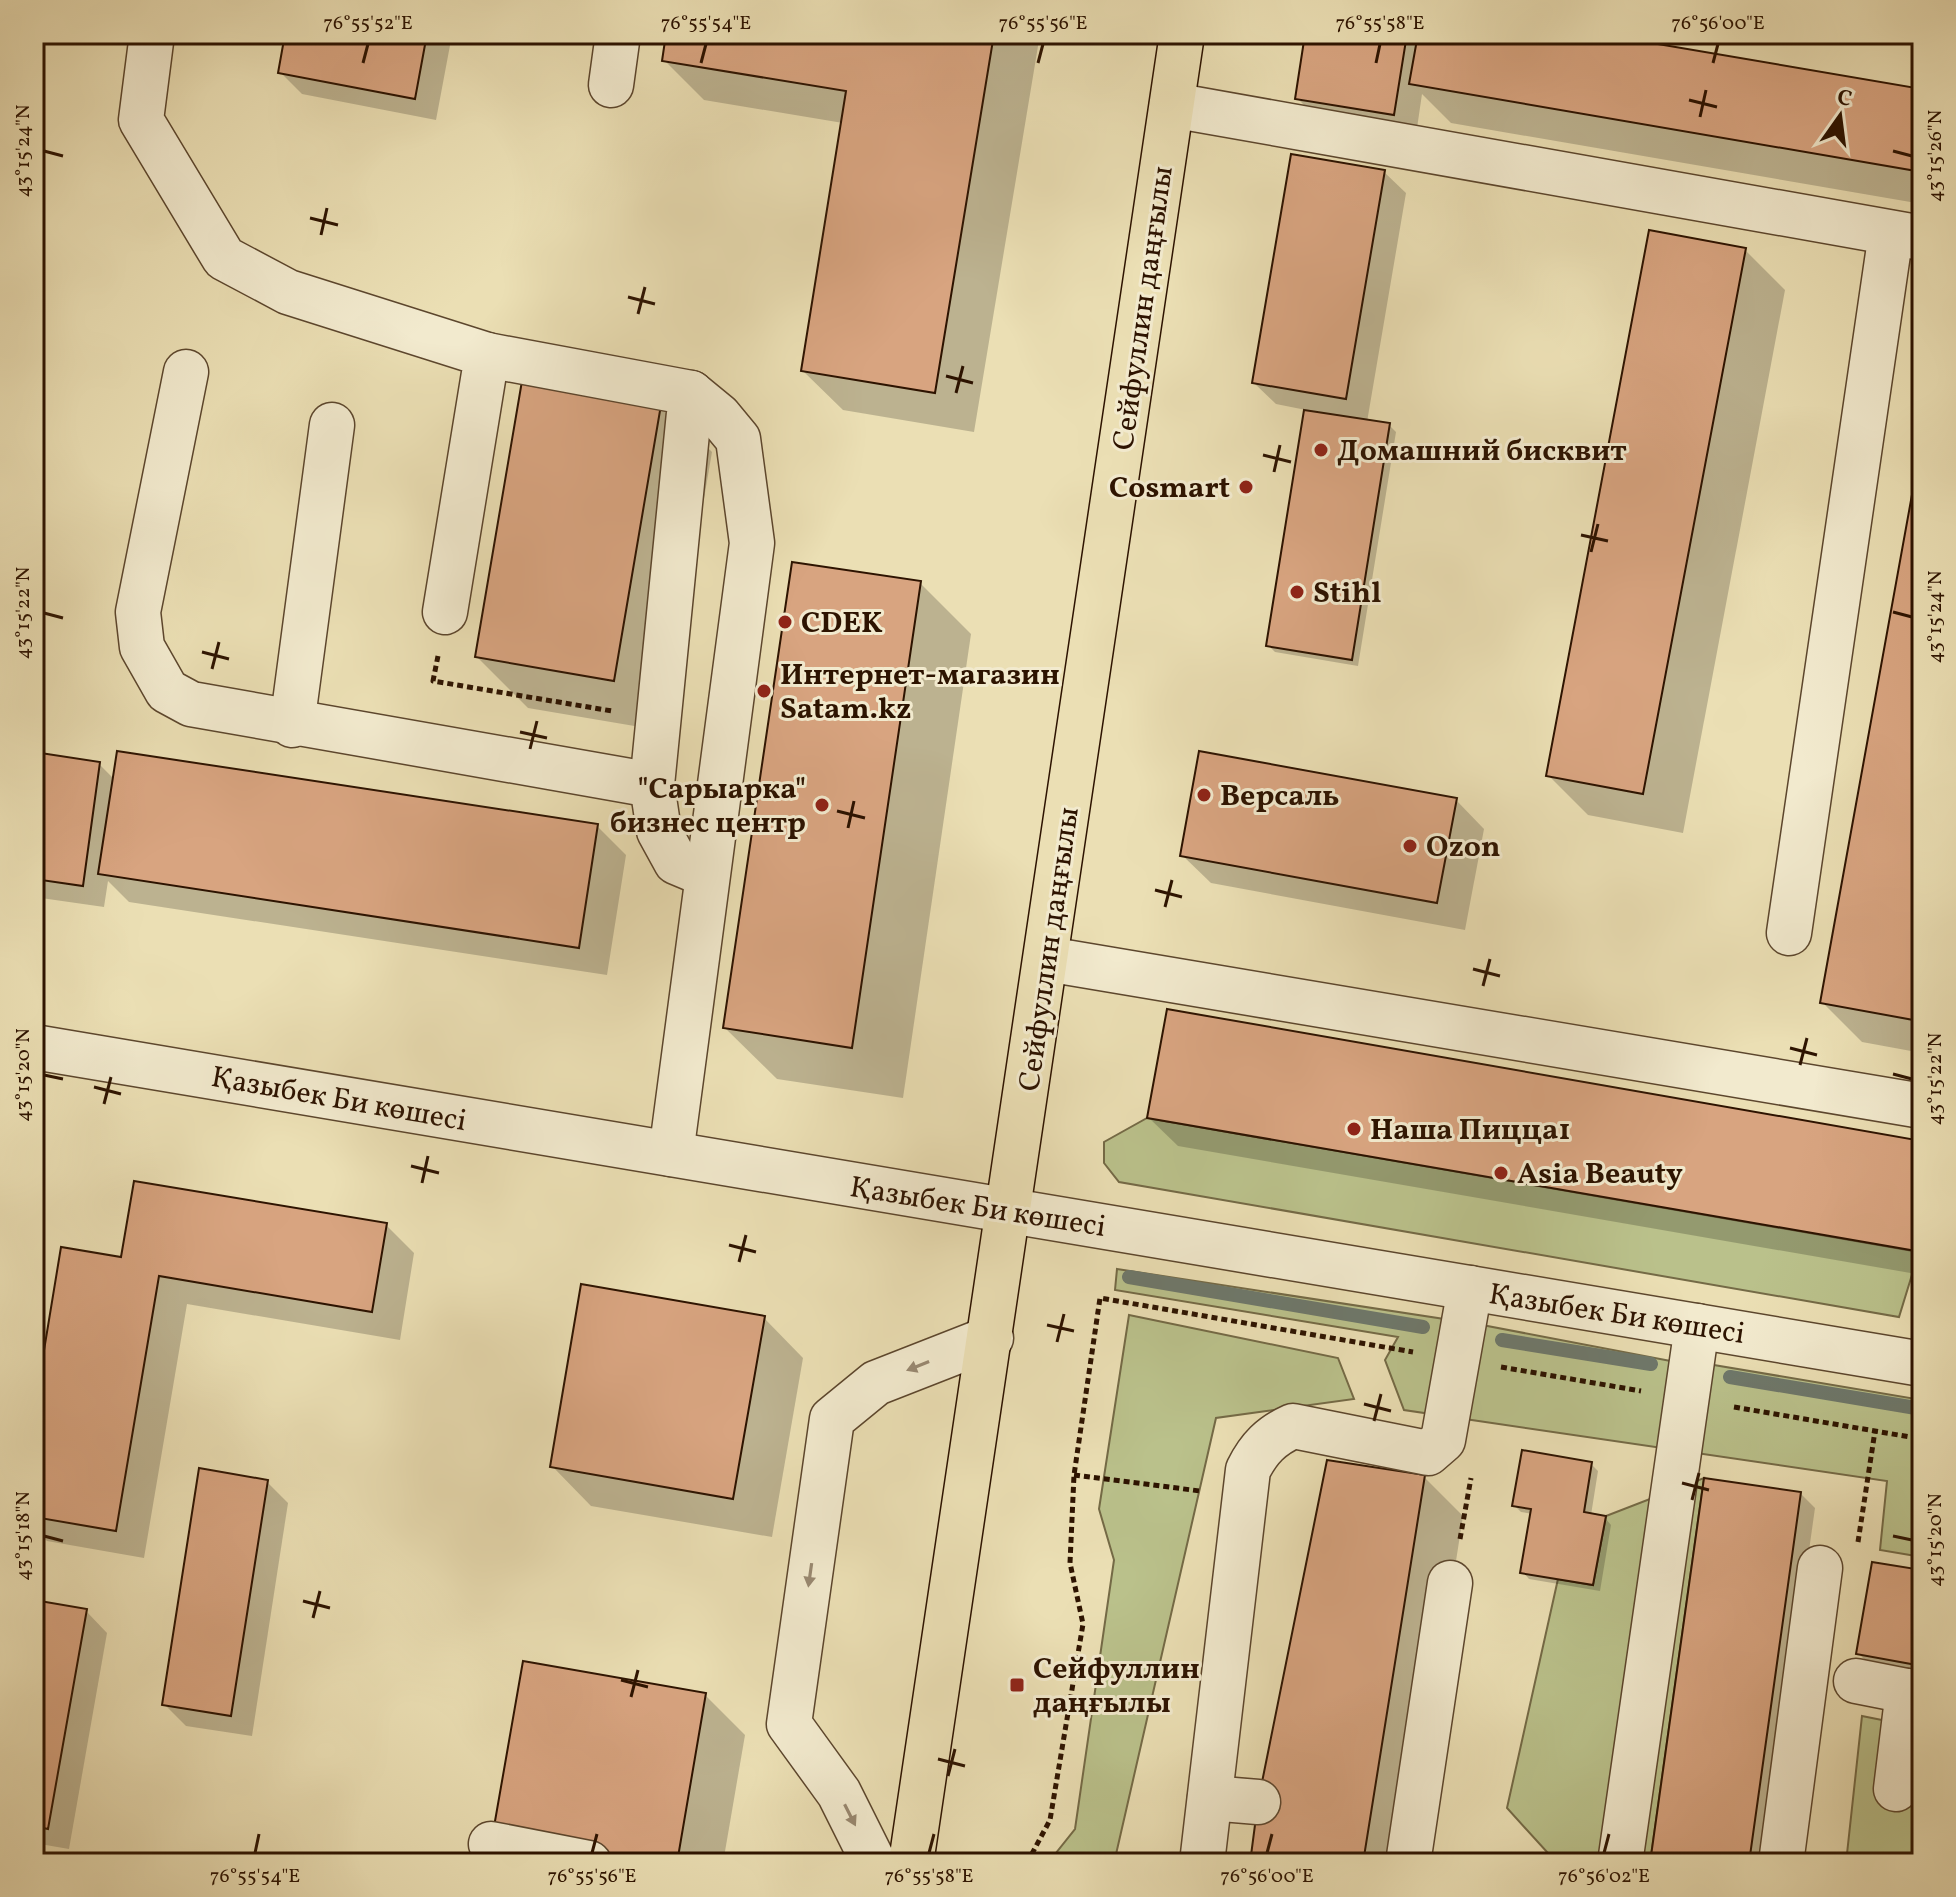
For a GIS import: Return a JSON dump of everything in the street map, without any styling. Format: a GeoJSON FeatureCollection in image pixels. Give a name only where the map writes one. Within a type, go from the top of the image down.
{"type":"FeatureCollection","features":[{"type":"Feature","properties":{"kind":"main road","name":"Сейфуллин даңғылы"},"geometry":{"type":"LineString","coordinates":[[911,1863],[1182,34]]}},
{"type":"Feature","properties":{"kind":"street"},"geometry":{"type":"LineString","coordinates":[[152,34],[141,120],[224,258],[288,292],[487,355],[691,393],[719,416],[738,439],[752,543],[671,1154]]}},
{"type":"Feature","properties":{"kind":"street"},"geometry":{"type":"LineString","coordinates":[[611,85],[618,34]]}},
{"type":"Feature","properties":{"kind":"street"},"geometry":{"type":"LineString","coordinates":[[1172,105],[1906,236],[1789,933]]}},
{"type":"Feature","properties":{"kind":"street"},"geometry":{"type":"LineString","coordinates":[[445,612],[487,355]]}},
{"type":"Feature","properties":{"kind":"street"},"geometry":{"type":"LineString","coordinates":[[186,372],[138,612],[142,647],[167,691],[191,704],[292,725],[652,785]]}},
{"type":"Feature","properties":{"kind":"street"},"geometry":{"type":"LineString","coordinates":[[691,393],[652,785],[659,831],[676,862],[707,875]]}},
{"type":"Feature","properties":{"kind":"street"},"geometry":{"type":"LineString","coordinates":[[292,725],[332,425]]}},
{"type":"Feature","properties":{"kind":"street"},"geometry":{"type":"LineString","coordinates":[[1047,959],[1922,1106]]}},
{"type":"Feature","properties":{"kind":"street","name":"Қазыбек Би көшесі"},"geometry":{"type":"LineString","coordinates":[[34,1047],[1922,1364]]}},
{"type":"Feature","properties":{"kind":"street"},"geometry":{"type":"LineString","coordinates":[[1202,1863],[1248,1470],[1257,1452],[1275,1434],[1293,1426],[1428,1453],[1443,1440],[1470,1288]]}},
{"type":"Feature","properties":{"kind":"street"},"geometry":{"type":"LineString","coordinates":[[1620,1863],[1697,1326]]}},
{"type":"Feature","properties":{"kind":"street"},"geometry":{"type":"LineString","coordinates":[[874,1863],[839,1793],[789,1724],[832,1419],[876,1383],[991,1338]]}},
{"type":"Feature","properties":{"kind":"street"},"geometry":{"type":"LineString","coordinates":[[1781,1863],[1820,1568]]}},
{"type":"Feature","properties":{"kind":"street"},"geometry":{"type":"LineString","coordinates":[[1408,1863],[1450,1583]]}},
{"type":"Feature","properties":{"kind":"street"},"geometry":{"type":"LineString","coordinates":[[1856,1681],[1915,1692],[1896,1789]]}},
{"type":"Feature","properties":{"kind":"street"},"geometry":{"type":"LineString","coordinates":[[1210,1798],[1258,1802]]}},
{"type":"Feature","properties":{"kind":"street"},"geometry":{"type":"LineString","coordinates":[[491,1844],[589,1863]]}},
{"type":"Feature","properties":{"kind":"path"},"geometry":{"type":"LineString","coordinates":[[445,612],[433,681],[658,717]]}},
{"type":"Feature","properties":{"kind":"path"},"geometry":{"type":"LineString","coordinates":[[1027,1863],[1050,1820],[1083,1624],[1070,1563],[1074,1475],[1100,1298],[1922,1439]]}},
{"type":"Feature","properties":{"kind":"path"},"geometry":{"type":"LineString","coordinates":[[1074,1475],[1245,1497]]}},
{"type":"Feature","properties":{"kind":"green space"},"geometry":{"type":"Polygon","coordinates":[[[1147,1118],[1919,1252],[1899,1317],[1119,1182],[1104,1163],[1104,1142],[1147,1118]]]}},
{"type":"Feature","properties":{"kind":"green space"},"geometry":{"type":"Polygon","coordinates":[[[1117,1269],[1477,1324],[1681,1363],[1702,1363],[1922,1400],[1922,1557],[1880,1550],[1887,1481],[1404,1410],[1385,1360],[1398,1337],[1115,1290],[1117,1269]]]}},
{"type":"Feature","properties":{"kind":"green space"},"geometry":{"type":"Polygon","coordinates":[[[1129,1315],[1338,1358],[1354,1399],[1216,1418],[1114,1863],[1048,1863],[1075,1829],[1114,1560],[1099,1509],[1129,1315]]]}},
{"type":"Feature","properties":{"kind":"green space"},"geometry":{"type":"Polygon","coordinates":[[[1704,1478],[1650,1863],[1557,1863],[1507,1808],[1558,1579],[1593,1585],[1606,1516],[1704,1478]]]}},
{"type":"Feature","properties":{"kind":"green space"},"geometry":{"type":"Polygon","coordinates":[[[1862,1716],[1922,1728],[1922,1863],[1846,1863],[1862,1716]]]}},
{"type":"Feature","properties":{"kind":"building"},"geometry":{"type":"Polygon","coordinates":[[[285,34],[427,34],[415,99],[278,73],[285,34]]]}},
{"type":"Feature","properties":{"kind":"building"},"geometry":{"type":"Polygon","coordinates":[[[666,34],[994,34],[935,393],[801,371],[846,91],[662,61],[666,34]]]}},
{"type":"Feature","properties":{"kind":"building"},"geometry":{"type":"Polygon","coordinates":[[[1305,34],[1407,34],[1394,115],[1295,99],[1305,34]]]}},
{"type":"Feature","properties":{"kind":"building"},"geometry":{"type":"Polygon","coordinates":[[[1418,34],[1599,34],[1922,89],[1922,172],[1409,84],[1418,34]]]}},
{"type":"Feature","properties":{"kind":"building"},"geometry":{"type":"Polygon","coordinates":[[[1291,154],[1385,170],[1346,399],[1252,383],[1291,154]]]}},
{"type":"Feature","properties":{"kind":"building"},"geometry":{"type":"Polygon","coordinates":[[[1649,230],[1746,248],[1643,794],[1546,776],[1649,230]]]}},
{"type":"Feature","properties":{"kind":"building"},"geometry":{"type":"Polygon","coordinates":[[[523,375],[662,399],[614,681],[475,657],[523,375]]]}},
{"type":"Feature","properties":{"kind":"building"},"geometry":{"type":"Polygon","coordinates":[[[1304,410],[1390,423],[1352,660],[1266,646],[1304,410]]]}},
{"type":"Feature","properties":{"kind":"building"},"geometry":{"type":"Polygon","coordinates":[[[1921,445],[1922,1005],[1919,1021],[1820,1003],[1921,445]]]}},
{"type":"Feature","properties":{"kind":"building","name":"\"Сарыарка\" бизнес центр"},"geometry":{"type":"Polygon","coordinates":[[[792,562],[921,581],[852,1048],[723,1028],[792,562]]]}},
{"type":"Feature","properties":{"kind":"building"},"geometry":{"type":"Polygon","coordinates":[[[117,751],[598,824],[579,948],[98,874],[117,751]]]}},
{"type":"Feature","properties":{"kind":"building"},"geometry":{"type":"Polygon","coordinates":[[[1199,751],[1457,798],[1437,903],[1180,856],[1199,751]]]}},
{"type":"Feature","properties":{"kind":"building"},"geometry":{"type":"Polygon","coordinates":[[[34,752],[100,762],[83,886],[34,879],[34,752]]]}},
{"type":"Feature","properties":{"kind":"building"},"geometry":{"type":"Polygon","coordinates":[[[1167,1009],[1922,1141],[1922,1252],[1147,1118],[1167,1009]]]}},
{"type":"Feature","properties":{"kind":"building"},"geometry":{"type":"Polygon","coordinates":[[[134,1181],[387,1223],[372,1312],[159,1276],[116,1531],[34,1517],[34,1411],[61,1247],[121,1257],[134,1181]]]}},
{"type":"Feature","properties":{"kind":"building"},"geometry":{"type":"Polygon","coordinates":[[[581,1284],[765,1316],[733,1499],[550,1467],[581,1284]]]}},
{"type":"Feature","properties":{"kind":"building"},"geometry":{"type":"Polygon","coordinates":[[[1522,1450],[1592,1462],[1584,1512],[1606,1516],[1593,1585],[1520,1573],[1531,1509],[1512,1506],[1522,1450]]]}},
{"type":"Feature","properties":{"kind":"building"},"geometry":{"type":"Polygon","coordinates":[[[1327,1460],[1425,1475],[1363,1863],[1250,1863],[1258,1802],[1327,1460]]]}},
{"type":"Feature","properties":{"kind":"building"},"geometry":{"type":"Polygon","coordinates":[[[199,1468],[268,1480],[231,1716],[162,1705],[199,1468]]]}},
{"type":"Feature","properties":{"kind":"building"},"geometry":{"type":"Polygon","coordinates":[[[1704,1478],[1801,1492],[1749,1863],[1650,1863],[1704,1478]]]}},
{"type":"Feature","properties":{"kind":"building"},"geometry":{"type":"Polygon","coordinates":[[[1872,1562],[1922,1570],[1922,1666],[1856,1654],[1872,1562]]]}},
{"type":"Feature","properties":{"kind":"building"},"geometry":{"type":"Polygon","coordinates":[[[34,1600],[87,1609],[48,1829],[34,1826],[34,1600]]]}},
{"type":"Feature","properties":{"kind":"building"},"geometry":{"type":"Polygon","coordinates":[[[523,1661],[706,1693],[677,1863],[600,1863],[491,1844],[523,1661]]]}},
{"type":"Feature","properties":{"kind":"waterway"},"geometry":{"type":"LineString","coordinates":[[1129,1277],[1423,1327]]}},
{"type":"Feature","properties":{"kind":"waterway"},"geometry":{"type":"LineString","coordinates":[[1502,1340],[1651,1364]]}},
{"type":"Feature","properties":{"kind":"waterway"},"geometry":{"type":"LineString","coordinates":[[1730,1377],[1922,1409]]}},
{"type":"Feature","properties":{"kind":"place","name":"Домашний бисквит"},"geometry":{"type":"Point","coordinates":[1321,450]}},
{"type":"Feature","properties":{"kind":"place","name":"Cosmart"},"geometry":{"type":"Point","coordinates":[1246,487]}},
{"type":"Feature","properties":{"kind":"place","name":"Stihl"},"geometry":{"type":"Point","coordinates":[1297,592]}},
{"type":"Feature","properties":{"kind":"place","name":"CDEK"},"geometry":{"type":"Point","coordinates":[785,622]}},
{"type":"Feature","properties":{"kind":"place","name":"Интернет-магазин Satam.kz"},"geometry":{"type":"Point","coordinates":[764,691]}},
{"type":"Feature","properties":{"kind":"place","name":"Версаль"},"geometry":{"type":"Point","coordinates":[1204,795]}},
{"type":"Feature","properties":{"kind":"place","name":"\"Сарыарка\" бизнес центр"},"geometry":{"type":"Point","coordinates":[822,805]}},
{"type":"Feature","properties":{"kind":"place","name":"Ozon"},"geometry":{"type":"Point","coordinates":[1410,846]}},
{"type":"Feature","properties":{"kind":"place","name":"Наша Пицца1"},"geometry":{"type":"Point","coordinates":[1354,1129]}},
{"type":"Feature","properties":{"kind":"place","name":"Asia Beauty"},"geometry":{"type":"Point","coordinates":[1501,1173]}},
{"type":"Feature","properties":{"kind":"place","name":"Сейфуллин даңғылы"},"geometry":{"type":"Point","coordinates":[1017,1685]}}]}
